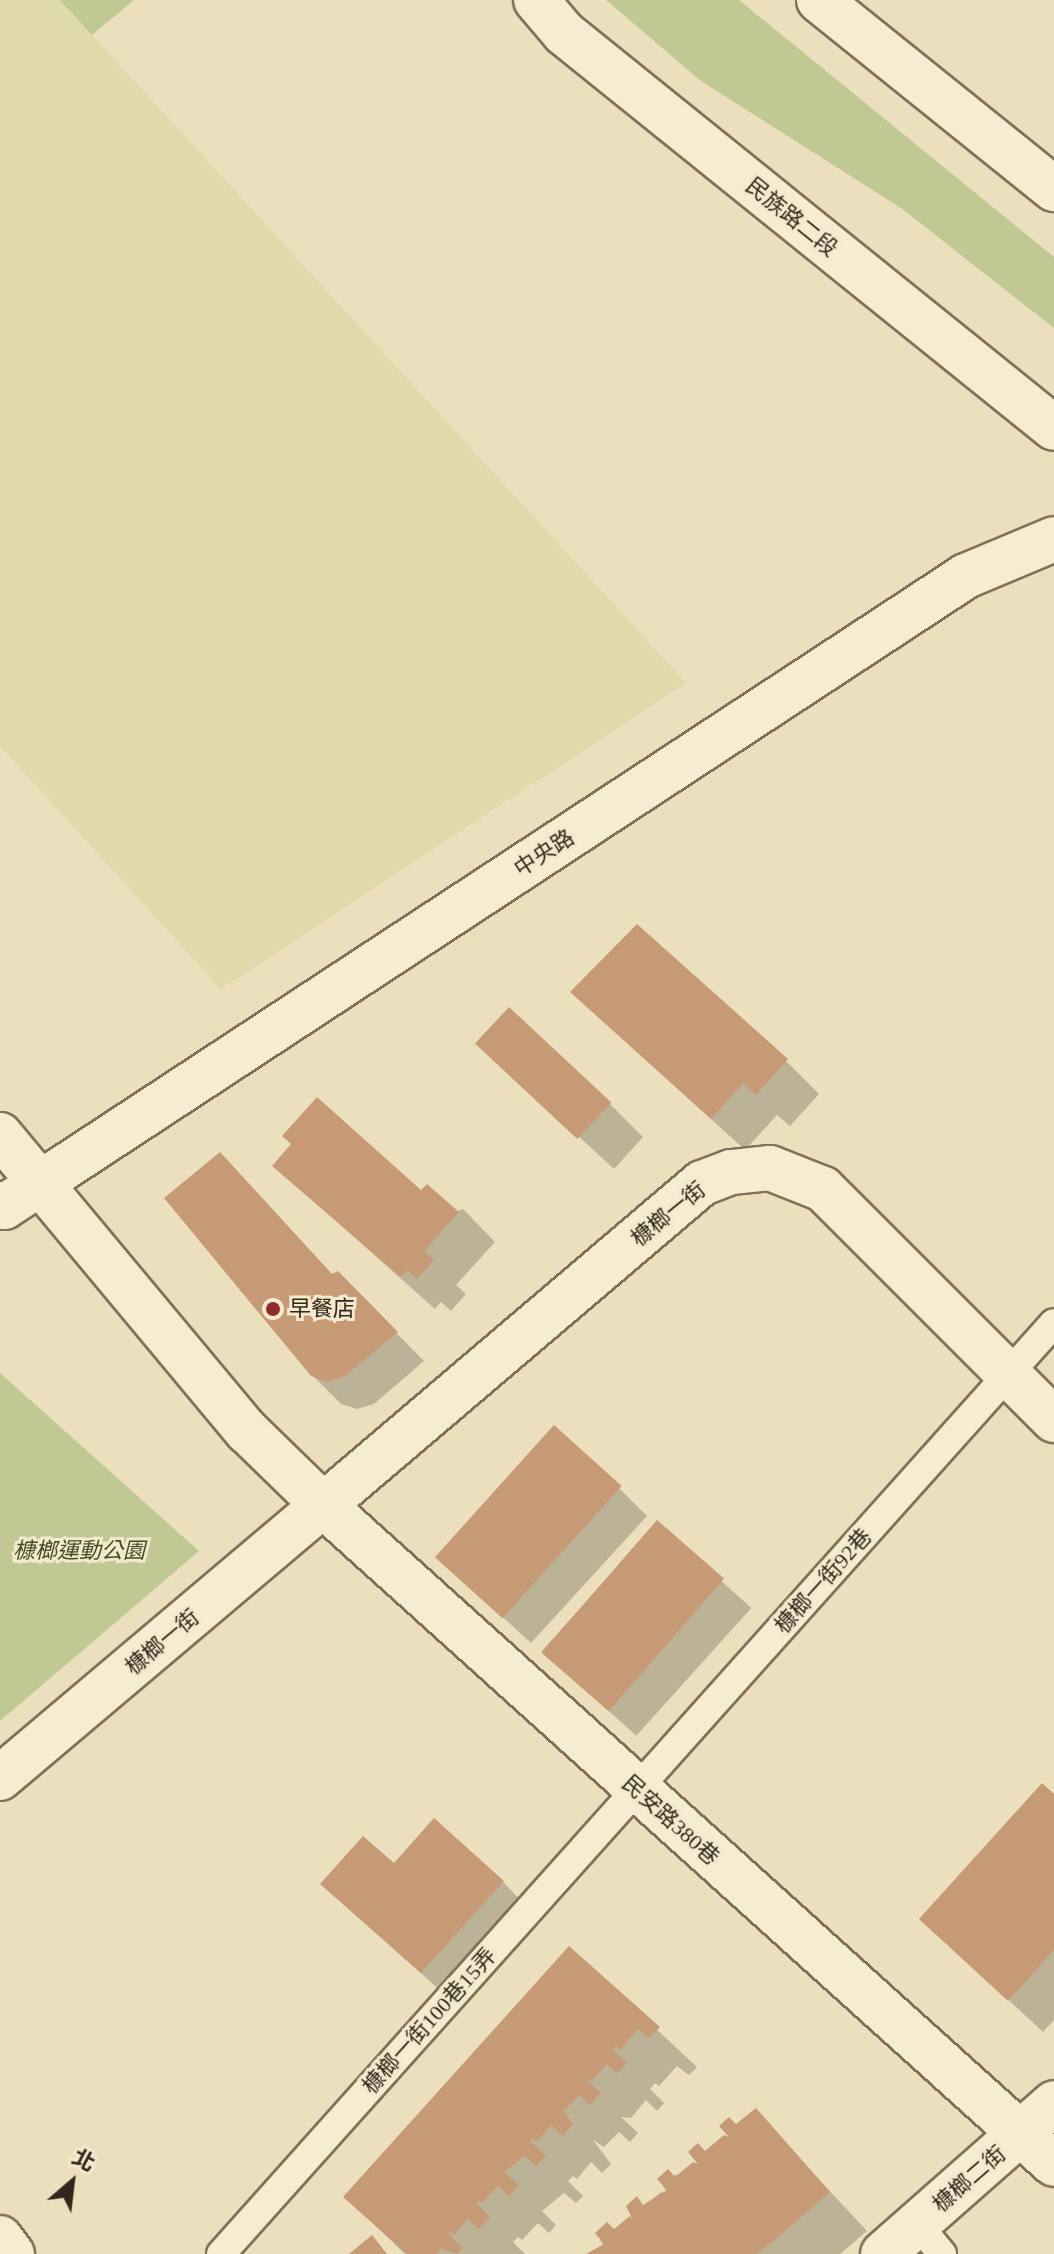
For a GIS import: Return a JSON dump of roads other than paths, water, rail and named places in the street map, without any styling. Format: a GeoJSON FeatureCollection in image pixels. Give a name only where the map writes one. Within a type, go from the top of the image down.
{"type":"FeatureCollection","features":[{"type":"Feature","properties":{"kind":"street","name":"民族路二段"},"geometry":{"type":"LineString","coordinates":[[536,0],[564,33],[1054,428]]}},
{"type":"Feature","properties":{"kind":"street"},"geometry":{"type":"LineString","coordinates":[[819,0],[1054,189]]}},
{"type":"Feature","properties":{"kind":"street","name":"中央路"},"geometry":{"type":"LineString","coordinates":[[0,1204],[4,1207],[966,576],[1054,539]]}},
{"type":"Feature","properties":{"kind":"street"},"geometry":{"type":"LineString","coordinates":[[0,1135],[247,1431],[323,1505]]}},
{"type":"Feature","properties":{"kind":"street","name":"槺榔一街"},"geometry":{"type":"LineString","coordinates":[[0,1778],[702,1183],[731,1172],[770,1168],[823,1189],[1054,1420]]}},
{"type":"Feature","properties":{"kind":"street","name":"民安路380巷"},"geometry":{"type":"LineString","coordinates":[[323,1505],[1054,2164]]}},
{"type":"Feature","properties":{"kind":"street","name":"槺榔二街"},"geometry":{"type":"LineString","coordinates":[[883,2254],[930,2239],[1020,2134],[1054,2103]]}},
{"type":"Feature","properties":{"kind":"street"},"geometry":{"type":"LineString","coordinates":[[0,2238],[12,2254]]}},
{"type":"Feature","properties":{"kind":"lane","name":"槺榔一街92巷"},"geometry":{"type":"LineString","coordinates":[[637,1788],[1054,1323]]}},
{"type":"Feature","properties":{"kind":"lane","name":"槺榔一街100巷15弄"},"geometry":{"type":"LineString","coordinates":[[221,2254],[637,1788]]}},
{"type":"Feature","properties":{"kind":"place","name":"早餐店"},"geometry":{"type":"Point","coordinates":[273,1309]}},
{"type":"Feature","properties":{"kind":"park label","name":"槺榔運動公園"},"geometry":{"type":"Point","coordinates":[79,1551]}}]}
